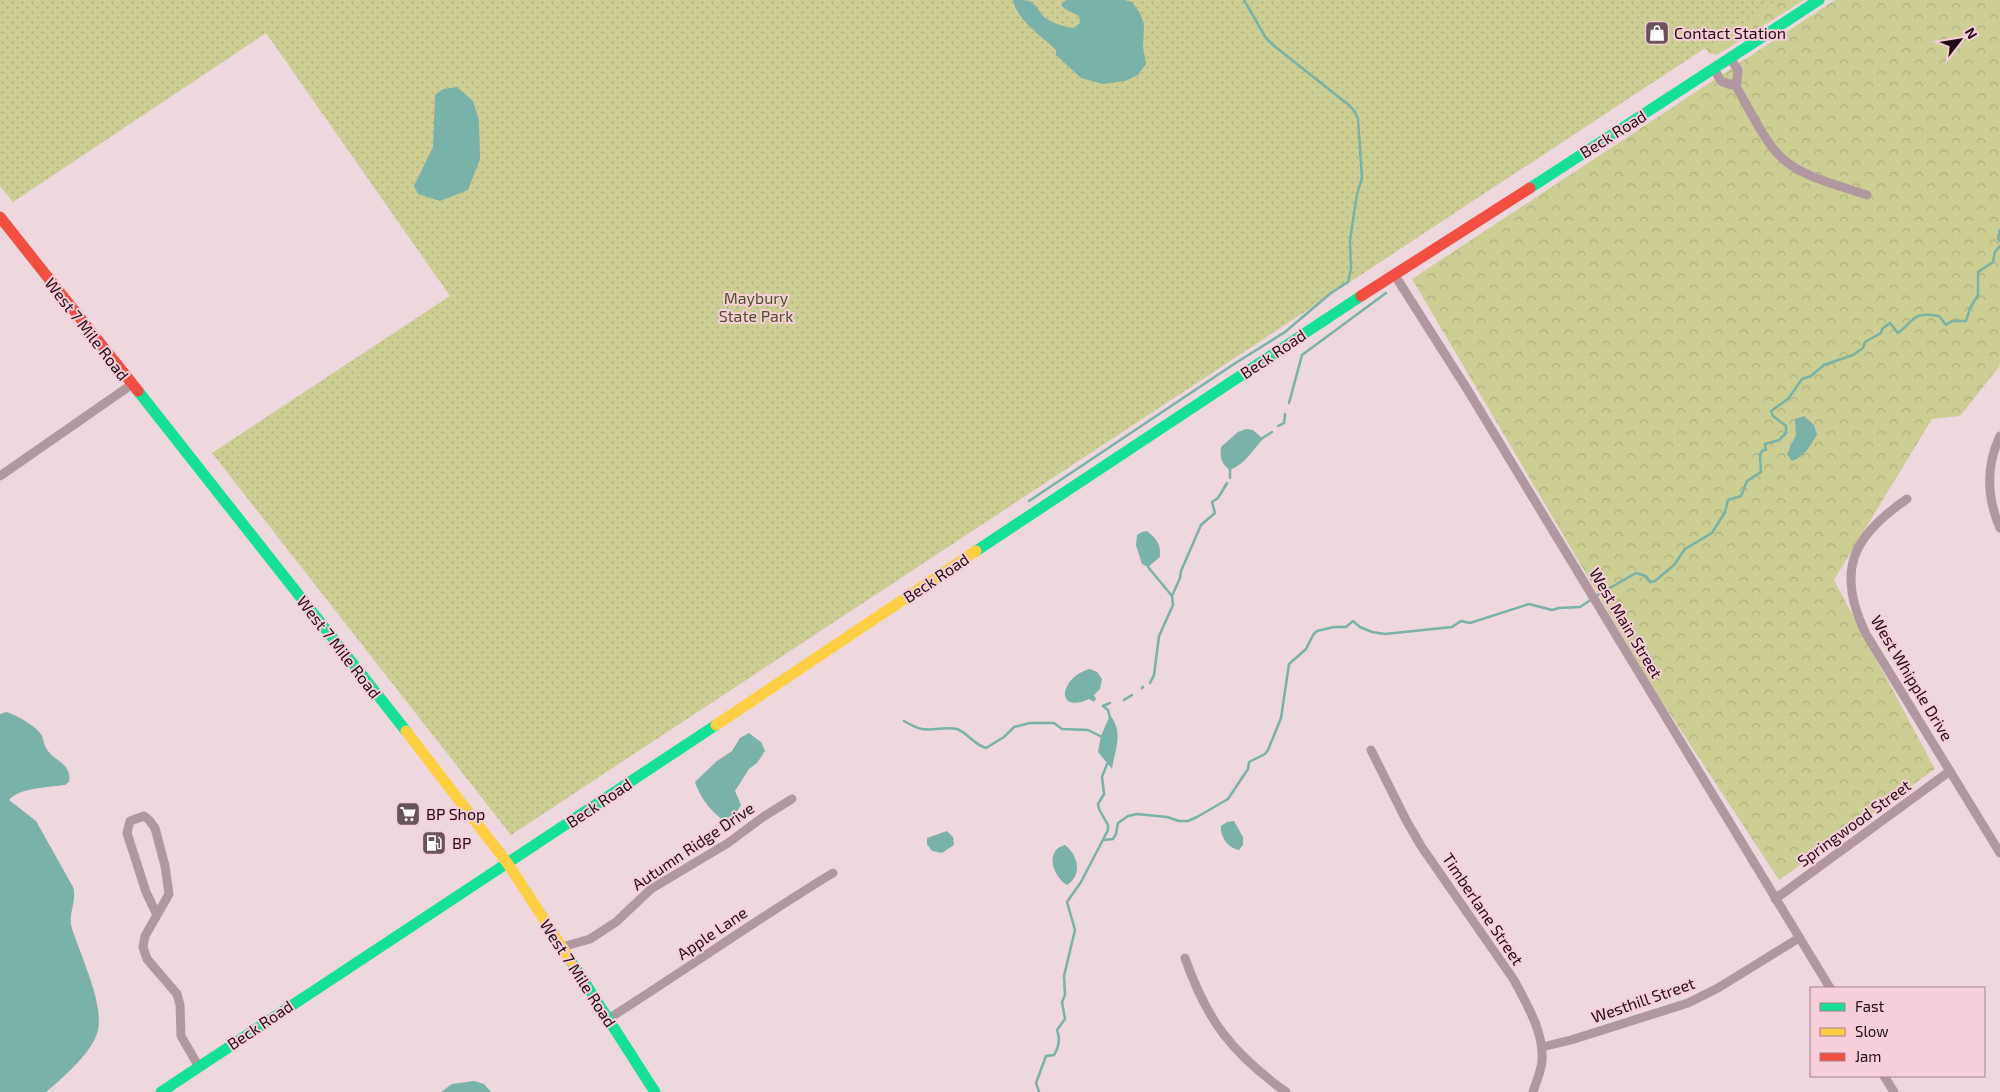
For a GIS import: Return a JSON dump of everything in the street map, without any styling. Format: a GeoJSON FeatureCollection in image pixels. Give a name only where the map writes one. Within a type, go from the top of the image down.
{"type":"FeatureCollection","features":[{"type":"Feature","properties":{"kind":"main road","name":"Beck Road"},"geometry":{"type":"LineString","coordinates":[[161,1092],[325,982],[508,864],[1394,274],[1819,0]]}},
{"type":"Feature","properties":{"kind":"main road","name":"West 7 Mile Road"},"geometry":{"type":"LineString","coordinates":[[0,217],[131,385],[452,788],[508,864],[655,1092]]}},
{"type":"Feature","properties":{"kind":"street"},"geometry":{"type":"LineString","coordinates":[[1730,58],[1738,70],[1734,83]]}},
{"type":"Feature","properties":{"kind":"street"},"geometry":{"type":"LineString","coordinates":[[1714,69],[1721,81],[1734,83]]}},
{"type":"Feature","properties":{"kind":"street"},"geometry":{"type":"LineString","coordinates":[[1734,83],[1765,136],[1783,160],[1806,173],[1867,195]]}},
{"type":"Feature","properties":{"kind":"street","name":"West Main Street"},"geometry":{"type":"LineString","coordinates":[[1394,274],[1471,396],[1829,987]]}},
{"type":"Feature","properties":{"kind":"street"},"geometry":{"type":"LineString","coordinates":[[0,476],[131,385]]}},
{"type":"Feature","properties":{"kind":"street"},"geometry":{"type":"LineString","coordinates":[[2000,436],[1993,457],[1990,485],[1992,506],[2000,528]]}},
{"type":"Feature","properties":{"kind":"street","name":"West Whipple Drive"},"geometry":{"type":"LineString","coordinates":[[1906,500],[1888,512],[1874,525],[1864,537],[1857,550],[1850,578],[1855,608],[1866,634],[2000,854]]}},
{"type":"Feature","properties":{"kind":"street","name":"Timberlane Street"},"geometry":{"type":"LineString","coordinates":[[1371,750],[1410,827],[1514,980],[1541,1037],[1542,1064],[1533,1092]]}},
{"type":"Feature","properties":{"kind":"street","name":"Springwood Street"},"geometry":{"type":"LineString","coordinates":[[1775,899],[1950,772]]}},
{"type":"Feature","properties":{"kind":"street","name":"Autumn Ridge Drive"},"geometry":{"type":"LineString","coordinates":[[562,947],[590,938],[616,922],[650,889],[728,843],[763,817],[792,799]]}},
{"type":"Feature","properties":{"kind":"street"},"geometry":{"type":"LineString","coordinates":[[156,913],[146,892],[127,833],[130,822],[144,816],[150,820],[154,828],[165,866],[168,894],[156,913],[154,924],[144,942],[145,954],[177,994],[180,1005],[181,1036],[199,1067]]}},
{"type":"Feature","properties":{"kind":"street","name":"Apple Lane"},"geometry":{"type":"LineString","coordinates":[[608,1019],[696,963],[771,911],[833,873]]}},
{"type":"Feature","properties":{"kind":"street","name":"Westhill Street"},"geometry":{"type":"LineString","coordinates":[[1542,1047],[1571,1040],[1688,1003],[1718,988],[1799,938]]}},
{"type":"Feature","properties":{"kind":"street"},"geometry":{"type":"LineString","coordinates":[[1186,958],[1195,988],[1219,1030],[1252,1066],[1286,1092]]}},
{"type":"Feature","properties":{"kind":"street"},"geometry":{"type":"LineString","coordinates":[[1885,1077],[1894,1092]]}},
{"type":"Feature","properties":{"kind":"green space","name":"Maybury State Park"},"geometry":{"type":"Polygon","coordinates":[[[0,0],[1778,0],[511,835],[212,453],[450,296],[266,33],[13,202],[0,186],[0,0]]]}},
{"type":"Feature","properties":{"kind":"green space"},"geometry":{"type":"Polygon","coordinates":[[[1667,0],[1804,0],[1717,55],[1709,53],[1667,0]]]}},
{"type":"Feature","properties":{"kind":"green space"},"geometry":{"type":"Polygon","coordinates":[[[1835,0],[2000,0],[2000,362],[1999,367],[1960,416],[1932,419],[1834,580],[1935,769],[1779,880],[1657,694],[1412,279],[1835,0]]]}},
{"type":"Feature","properties":{"kind":"shaded area"},"geometry":{"type":"Polygon","coordinates":[[[1013,0],[1029,1],[1050,21],[1074,28],[1080,23],[1079,16],[1061,5],[1066,0],[1124,0],[1132,2],[1140,13],[1144,24],[1143,47],[1146,64],[1138,75],[1125,81],[1103,84],[1081,78],[1056,55],[1056,50],[1025,22],[1013,0]]]}},
{"type":"Feature","properties":{"kind":"shaded area"},"geometry":{"type":"Polygon","coordinates":[[[457,87],[473,101],[479,121],[480,159],[468,190],[440,201],[418,194],[414,186],[433,147],[435,95],[443,89],[457,87]]]}},
{"type":"Feature","properties":{"kind":"shaded area"},"geometry":{"type":"Polygon","coordinates":[[[1804,416],[1814,425],[1817,435],[1803,454],[1792,461],[1787,454],[1796,435],[1795,419],[1804,416]]]}},
{"type":"Feature","properties":{"kind":"shaded area"},"geometry":{"type":"Polygon","coordinates":[[[1246,429],[1253,430],[1263,439],[1244,461],[1230,470],[1222,460],[1221,447],[1238,432],[1246,429]]]}},
{"type":"Feature","properties":{"kind":"shaded area"},"geometry":{"type":"Polygon","coordinates":[[[1147,531],[1158,542],[1160,549],[1160,557],[1148,567],[1142,564],[1136,545],[1137,535],[1147,531]]]}},
{"type":"Feature","properties":{"kind":"shaded area"},"geometry":{"type":"Polygon","coordinates":[[[1090,669],[1097,672],[1102,679],[1100,689],[1094,695],[1096,699],[1094,702],[1089,699],[1078,703],[1070,702],[1066,698],[1065,693],[1067,686],[1080,673],[1090,669]]]}},
{"type":"Feature","properties":{"kind":"shaded area"},"geometry":{"type":"Polygon","coordinates":[[[6,712],[20,718],[40,732],[48,751],[68,771],[69,782],[65,785],[43,787],[19,793],[9,800],[36,821],[73,887],[74,897],[71,925],[90,978],[99,1019],[95,1038],[84,1056],[61,1080],[46,1092],[0,1092],[0,714],[6,712]]]}},
{"type":"Feature","properties":{"kind":"shaded area"},"geometry":{"type":"Polygon","coordinates":[[[1110,715],[1117,728],[1118,735],[1112,769],[1098,752],[1101,736],[1110,715]]]}},
{"type":"Feature","properties":{"kind":"shaded area"},"geometry":{"type":"Polygon","coordinates":[[[749,733],[761,742],[765,751],[757,763],[749,769],[735,791],[741,805],[734,815],[724,821],[706,804],[695,782],[717,761],[732,751],[740,738],[749,733]]]}},
{"type":"Feature","properties":{"kind":"shaded area"},"geometry":{"type":"Polygon","coordinates":[[[1234,821],[1243,837],[1243,845],[1239,850],[1228,844],[1223,838],[1221,830],[1221,826],[1227,822],[1234,821]]]}},
{"type":"Feature","properties":{"kind":"shaded area"},"geometry":{"type":"Polygon","coordinates":[[[947,831],[953,837],[954,845],[942,853],[932,851],[927,844],[927,838],[947,831]]]}},
{"type":"Feature","properties":{"kind":"shaded area"},"geometry":{"type":"Polygon","coordinates":[[[1065,845],[1076,859],[1077,865],[1075,876],[1067,885],[1058,876],[1053,864],[1054,852],[1065,845]]]}},
{"type":"Feature","properties":{"kind":"shaded area"},"geometry":{"type":"Polygon","coordinates":[[[474,1081],[484,1084],[491,1092],[441,1092],[452,1084],[474,1081]]]}},
{"type":"Feature","properties":{"kind":"waterway"},"geometry":{"type":"LineString","coordinates":[[1029,501],[1285,332],[1331,293],[1348,282],[1351,269],[1350,240],[1357,194],[1362,178],[1358,119],[1350,106],[1266,38],[1244,0]]}},
{"type":"Feature","properties":{"kind":"waterway"},"geometry":{"type":"LineString","coordinates":[[2000,230],[1998,238],[2000,241]]}},
{"type":"Feature","properties":{"kind":"waterway"},"geometry":{"type":"LineString","coordinates":[[1596,596],[1636,573],[1646,576],[1650,582],[1655,581],[1674,565],[1685,549],[1712,533],[1725,512],[1728,500],[1741,496],[1747,481],[1761,472],[1760,454],[1763,450],[1766,450],[1765,444],[1779,440],[1786,433],[1786,426],[1773,416],[1771,411],[1788,399],[1802,379],[1811,376],[1824,365],[1853,355],[1863,348],[1865,342],[1881,333],[1882,329],[1890,323],[1898,333],[1915,318],[1924,315],[1939,316],[1946,325],[1952,321],[1966,321],[1970,308],[1978,295],[1978,272],[1993,262],[1995,252],[2000,246]]}},
{"type":"Feature","properties":{"kind":"waterway"},"geometry":{"type":"LineString","coordinates":[[1289,403],[1302,355],[1386,293]]}},
{"type":"Feature","properties":{"kind":"waterway"},"geometry":{"type":"LineString","coordinates":[[1278,426],[1284,423],[1285,414]]}},
{"type":"Feature","properties":{"kind":"waterway"},"geometry":{"type":"LineString","coordinates":[[1261,439],[1272,432]]}},
{"type":"Feature","properties":{"kind":"waterway"},"geometry":{"type":"LineString","coordinates":[[1230,469],[1230,478]]}},
{"type":"Feature","properties":{"kind":"waterway"},"geometry":{"type":"LineString","coordinates":[[1150,683],[1154,675],[1159,636],[1173,605],[1172,596],[1181,571],[1201,525],[1215,513],[1212,502],[1218,498],[1227,483]]}},
{"type":"Feature","properties":{"kind":"waterway"},"geometry":{"type":"LineString","coordinates":[[1148,567],[1172,596]]}},
{"type":"Feature","properties":{"kind":"waterway"},"geometry":{"type":"LineString","coordinates":[[1104,840],[1113,839],[1118,823],[1128,816],[1137,814],[1188,821],[1228,799],[1248,769],[1249,762],[1265,754],[1268,750],[1281,718],[1289,664],[1306,649],[1317,631],[1334,627],[1346,627],[1353,621],[1360,627],[1372,632],[1385,634],[1452,627],[1461,621],[1470,623],[1529,604],[1552,610],[1580,607],[1592,599]]}},
{"type":"Feature","properties":{"kind":"waterway"},"geometry":{"type":"LineString","coordinates":[[1124,700],[1132,695]]}},
{"type":"Feature","properties":{"kind":"waterway"},"geometry":{"type":"LineString","coordinates":[[1110,703],[1103,706],[1108,710],[1110,718]]}},
{"type":"Feature","properties":{"kind":"waterway"},"geometry":{"type":"LineString","coordinates":[[904,721],[922,729],[957,729],[986,748],[1004,737],[1014,727],[1030,723],[1054,723],[1062,729],[1088,730],[1102,737]]}},
{"type":"Feature","properties":{"kind":"waterway"},"geometry":{"type":"LineString","coordinates":[[1039,1092],[1036,1083],[1046,1056],[1054,1055],[1056,1052],[1058,1042],[1057,1030],[1065,1019],[1062,1002],[1065,995],[1064,976],[1075,930],[1067,902],[1081,882],[1108,830],[1108,825],[1098,804],[1104,794],[1102,777],[1107,764]]}},
{"type":"Feature","properties":{"kind":"traffic: fast"},"geometry":{"type":"LineString","coordinates":[[1530,188],[1819,0]]}},
{"type":"Feature","properties":{"kind":"traffic: fast"},"geometry":{"type":"LineString","coordinates":[[976,551],[1361,296]]}},
{"type":"Feature","properties":{"kind":"traffic: fast"},"geometry":{"type":"LineString","coordinates":[[138,391],[406,731]]}},
{"type":"Feature","properties":{"kind":"traffic: fast"},"geometry":{"type":"LineString","coordinates":[[161,1092],[716,725]]}},
{"type":"Feature","properties":{"kind":"traffic: fast"},"geometry":{"type":"LineString","coordinates":[[571,961],[655,1092]]}},
{"type":"Feature","properties":{"kind":"traffic: slow"},"geometry":{"type":"LineString","coordinates":[[716,725],[976,551]]}},
{"type":"Feature","properties":{"kind":"traffic: slow"},"geometry":{"type":"LineString","coordinates":[[406,731],[508,864],[571,961]]}},
{"type":"Feature","properties":{"kind":"traffic: jam"},"geometry":{"type":"LineString","coordinates":[[1361,296],[1530,188]]}},
{"type":"Feature","properties":{"kind":"traffic: jam"},"geometry":{"type":"LineString","coordinates":[[0,217],[138,391]]}},
{"type":"Feature","properties":{"kind":"place","name":"Contact Station"},"geometry":{"type":"Point","coordinates":[1657,33]}},
{"type":"Feature","properties":{"kind":"place","name":"BP Shop"},"geometry":{"type":"Point","coordinates":[408,814]}},
{"type":"Feature","properties":{"kind":"place","name":"BP"},"geometry":{"type":"Point","coordinates":[434,843]}}]}
